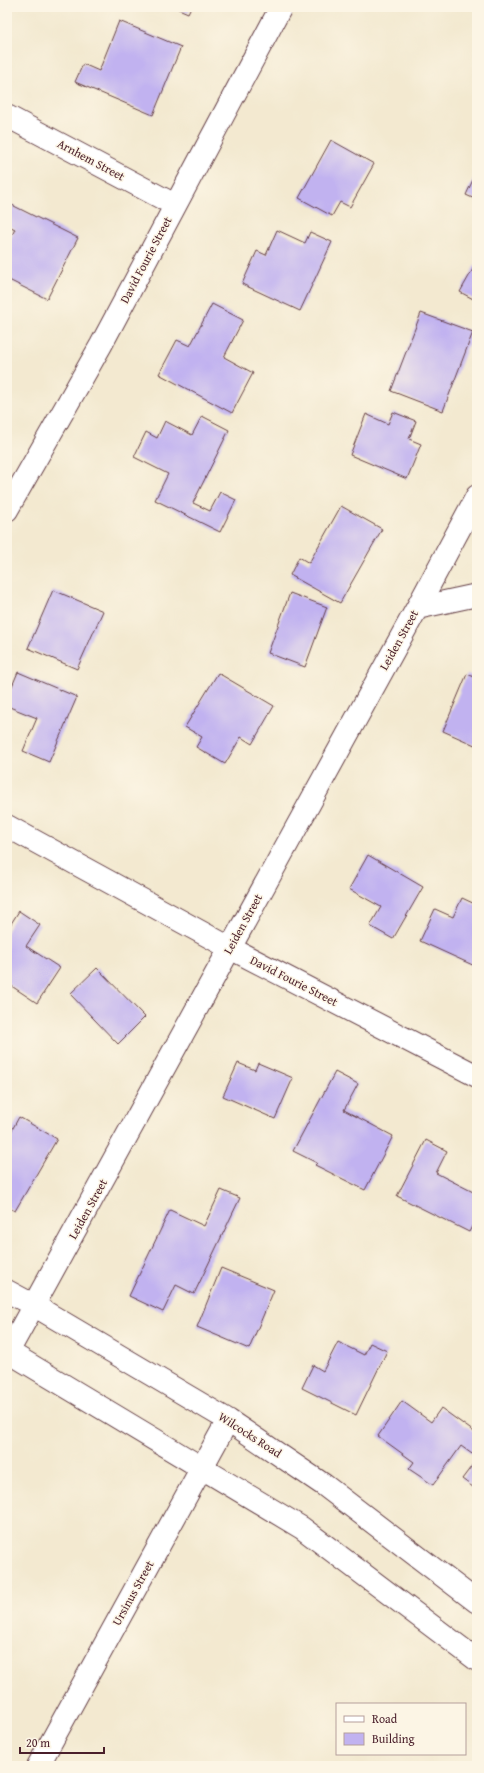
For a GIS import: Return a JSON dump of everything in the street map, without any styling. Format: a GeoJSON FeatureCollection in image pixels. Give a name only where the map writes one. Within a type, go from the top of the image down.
{"type":"FeatureCollection","features":[{"type":"Feature","properties":{"kind":"street","name":"David Fourie Street"},"geometry":{"type":"LineString","coordinates":[[7,510],[101,345],[281,7]]}},
{"type":"Feature","properties":{"kind":"street","name":"Arnhem Street"},"geometry":{"type":"LineString","coordinates":[[7,116],[175,205]]}},
{"type":"Feature","properties":{"kind":"street","name":"Leiden Street"},"geometry":{"type":"LineString","coordinates":[[8,1352],[35,1306],[477,496]]}},
{"type":"Feature","properties":{"kind":"street"},"geometry":{"type":"LineString","coordinates":[[417,608],[477,595]]}},
{"type":"Feature","properties":{"kind":"street","name":"David Fourie Street"},"geometry":{"type":"LineString","coordinates":[[7,826],[230,948],[477,1076]]}},
{"type":"Feature","properties":{"kind":"street","name":"Wilcocks Road"},"geometry":{"type":"LineString","coordinates":[[7,1292],[35,1306],[228,1420],[324,1485],[477,1602]]}},
{"type":"Feature","properties":{"kind":"street"},"geometry":{"type":"LineString","coordinates":[[8,1352],[302,1528],[477,1660]]}},
{"type":"Feature","properties":{"kind":"street","name":"Ursinus Street"},"geometry":{"type":"LineString","coordinates":[[38,1766],[228,1420]]}},
{"type":"Feature","properties":{"kind":"building"},"geometry":{"type":"Polygon","coordinates":[[[174,7],[191,7],[188,13],[174,7]]]}},
{"type":"Feature","properties":{"kind":"building"},"geometry":{"type":"Polygon","coordinates":[[[119,21],[181,47],[153,115],[75,82],[83,64],[99,71],[119,21]]]}},
{"type":"Feature","properties":{"kind":"building"},"geometry":{"type":"Polygon","coordinates":[[[331,140],[374,164],[350,207],[340,202],[332,216],[299,198],[331,140]]]}},
{"type":"Feature","properties":{"kind":"building"},"geometry":{"type":"Polygon","coordinates":[[[477,171],[477,200],[466,195],[477,171]]]}},
{"type":"Feature","properties":{"kind":"building"},"geometry":{"type":"Polygon","coordinates":[[[8,203],[78,238],[47,299],[7,279],[7,246],[15,229],[7,225],[8,203]]]}},
{"type":"Feature","properties":{"kind":"building"},"geometry":{"type":"Polygon","coordinates":[[[277,230],[305,243],[310,232],[332,242],[300,311],[242,284],[257,251],[266,255],[277,230]]]}},
{"type":"Feature","properties":{"kind":"building"},"geometry":{"type":"Polygon","coordinates":[[[477,262],[477,301],[460,292],[477,262]]]}},
{"type":"Feature","properties":{"kind":"building"},"geometry":{"type":"Polygon","coordinates":[[[212,304],[243,320],[224,357],[253,373],[232,413],[159,374],[177,340],[190,346],[212,304]]]}},
{"type":"Feature","properties":{"kind":"building"},"geometry":{"type":"Polygon","coordinates":[[[421,313],[473,332],[443,411],[391,391],[421,313]]]}},
{"type":"Feature","properties":{"kind":"building"},"geometry":{"type":"Polygon","coordinates":[[[393,412],[416,421],[409,439],[421,444],[407,479],[350,455],[366,414],[388,424],[393,412]]]}},
{"type":"Feature","properties":{"kind":"building"},"geometry":{"type":"Polygon","coordinates":[[[202,416],[229,430],[193,503],[210,511],[220,492],[236,500],[220,532],[155,500],[168,474],[134,457],[146,432],[157,438],[165,421],[192,435],[202,416]]]}},
{"type":"Feature","properties":{"kind":"building"},"geometry":{"type":"Polygon","coordinates":[[[341,506],[382,529],[340,603],[290,575],[299,557],[309,563],[341,506]]]}},
{"type":"Feature","properties":{"kind":"building"},"geometry":{"type":"Polygon","coordinates":[[[53,590],[103,611],[77,669],[28,648],[53,590]]]}},
{"type":"Feature","properties":{"kind":"building"},"geometry":{"type":"Polygon","coordinates":[[[290,593],[327,607],[305,667],[268,653],[290,593]]]}},
{"type":"Feature","properties":{"kind":"building"},"geometry":{"type":"Polygon","coordinates":[[[18,672],[77,697],[49,762],[23,751],[37,718],[7,706],[7,698],[18,672]]]}},
{"type":"Feature","properties":{"kind":"building"},"geometry":{"type":"Polygon","coordinates":[[[218,673],[274,706],[252,744],[241,737],[225,764],[196,747],[202,737],[185,727],[218,673]]]}},
{"type":"Feature","properties":{"kind":"building"},"geometry":{"type":"Polygon","coordinates":[[[467,674],[477,678],[477,746],[443,731],[467,674]]]}},
{"type":"Feature","properties":{"kind":"building"},"geometry":{"type":"Polygon","coordinates":[[[368,855],[423,887],[393,939],[370,926],[381,907],[349,889],[368,855]]]}},
{"type":"Feature","properties":{"kind":"building"},"geometry":{"type":"Polygon","coordinates":[[[462,898],[477,905],[477,967],[420,941],[435,909],[453,917],[462,898]]]}},
{"type":"Feature","properties":{"kind":"building"},"geometry":{"type":"Polygon","coordinates":[[[19,911],[40,925],[26,946],[60,968],[37,1003],[7,983],[7,930],[19,911]]]}},
{"type":"Feature","properties":{"kind":"building"},"geometry":{"type":"Polygon","coordinates":[[[97,968],[145,1017],[118,1044],[70,994],[97,968]]]}},
{"type":"Feature","properties":{"kind":"building"},"geometry":{"type":"Polygon","coordinates":[[[238,1063],[255,1070],[258,1063],[293,1078],[275,1119],[223,1096],[238,1063]]]}},
{"type":"Feature","properties":{"kind":"building"},"geometry":{"type":"Polygon","coordinates":[[[335,1072],[358,1084],[344,1110],[393,1136],[365,1190],[315,1165],[317,1163],[293,1151],[335,1072]]]}},
{"type":"Feature","properties":{"kind":"building"},"geometry":{"type":"Polygon","coordinates":[[[19,1117],[57,1139],[15,1211],[7,1207],[7,1139],[19,1117]]]}},
{"type":"Feature","properties":{"kind":"building"},"geometry":{"type":"Polygon","coordinates":[[[426,1140],[447,1151],[436,1173],[477,1194],[477,1217],[469,1232],[397,1196],[426,1140]]]}},
{"type":"Feature","properties":{"kind":"building"},"geometry":{"type":"Polygon","coordinates":[[[221,1190],[240,1198],[194,1294],[176,1285],[163,1312],[129,1296],[170,1210],[204,1226],[221,1190]]]}},
{"type":"Feature","properties":{"kind":"building"},"geometry":{"type":"Polygon","coordinates":[[[221,1268],[274,1290],[249,1349],[197,1327],[221,1268]]]}},
{"type":"Feature","properties":{"kind":"building"},"geometry":{"type":"Polygon","coordinates":[[[338,1342],[364,1355],[370,1343],[387,1351],[356,1415],[302,1388],[313,1365],[323,1371],[338,1342]]]}},
{"type":"Feature","properties":{"kind":"building"},"geometry":{"type":"Polygon","coordinates":[[[402,1401],[431,1422],[441,1408],[477,1434],[477,1447],[472,1454],[461,1446],[433,1485],[409,1469],[414,1462],[378,1436],[402,1401]]]}},
{"type":"Feature","properties":{"kind":"building"},"geometry":{"type":"Polygon","coordinates":[[[477,1459],[477,1490],[462,1479],[477,1459]]]}}]}
